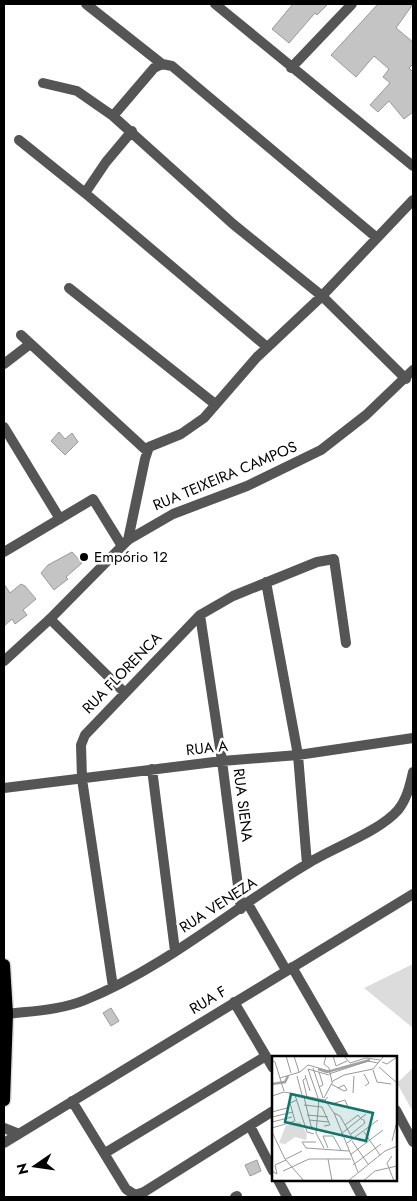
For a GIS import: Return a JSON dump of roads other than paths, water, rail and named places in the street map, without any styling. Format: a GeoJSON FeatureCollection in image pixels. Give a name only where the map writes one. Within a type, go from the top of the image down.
{"type":"FeatureCollection","features":[{"type":"Feature","properties":{"kind":"main road"},"geometry":{"type":"LineString","coordinates":[[4,965],[7,1014],[4,1100]]}},
{"type":"Feature","properties":{"kind":"street"},"geometry":{"type":"LineString","coordinates":[[86,4],[162,64],[172,66],[378,238]]}},
{"type":"Feature","properties":{"kind":"street"},"geometry":{"type":"LineString","coordinates":[[215,4],[413,166]]}},
{"type":"Feature","properties":{"kind":"street"},"geometry":{"type":"LineString","coordinates":[[292,68],[352,4]]}},
{"type":"Feature","properties":{"kind":"street"},"geometry":{"type":"LineString","coordinates":[[113,116],[146,75],[162,64]]}},
{"type":"Feature","properties":{"kind":"street"},"geometry":{"type":"LineString","coordinates":[[43,83],[77,91],[113,116],[233,224],[322,296],[406,379]]}},
{"type":"Feature","properties":{"kind":"street"},"geometry":{"type":"LineString","coordinates":[[85,193],[106,162],[132,132]]}},
{"type":"Feature","properties":{"kind":"street"},"geometry":{"type":"LineString","coordinates":[[19,140],[85,193],[267,347]]}},
{"type":"Feature","properties":{"kind":"street"},"geometry":{"type":"LineString","coordinates":[[125,543],[146,451],[154,444],[193,427],[267,347],[322,296],[413,200]]}},
{"type":"Feature","properties":{"kind":"street"},"geometry":{"type":"LineString","coordinates":[[69,288],[215,404]]}},
{"type":"Feature","properties":{"kind":"street"},"geometry":{"type":"LineString","coordinates":[[21,335],[146,451]]}},
{"type":"Feature","properties":{"kind":"street"},"geometry":{"type":"LineString","coordinates":[[4,364],[30,344]]}},
{"type":"Feature","properties":{"kind":"street","name":"RUA TEIXEIRA CAMPOS"},"geometry":{"type":"LineString","coordinates":[[5,658],[50,620],[125,543],[173,514],[247,486],[321,450],[366,415],[406,379],[413,370]]}},
{"type":"Feature","properties":{"kind":"street"},"geometry":{"type":"LineString","coordinates":[[4,428],[60,519]]}},
{"type":"Feature","properties":{"kind":"street"},"geometry":{"type":"LineString","coordinates":[[4,552],[93,499],[125,543]]}},
{"type":"Feature","properties":{"kind":"street","name":"RUA FLORENCA"},"geometry":{"type":"LineString","coordinates":[[113,987],[82,779],[81,745],[85,735],[124,692],[200,616],[233,596],[317,562],[334,559],[346,643]]}},
{"type":"Feature","properties":{"kind":"street"},"geometry":{"type":"LineString","coordinates":[[266,582],[298,755],[307,864]]}},
{"type":"Feature","properties":{"kind":"street","name":"RUA SIENA"},"geometry":{"type":"LineString","coordinates":[[200,616],[244,906]]}},
{"type":"Feature","properties":{"kind":"street"},"geometry":{"type":"LineString","coordinates":[[50,620],[124,692]]}},
{"type":"Feature","properties":{"kind":"street","name":"RUA A"},"geometry":{"type":"LineString","coordinates":[[4,788],[222,761],[298,755],[413,738]]}},
{"type":"Feature","properties":{"kind":"street"},"geometry":{"type":"LineString","coordinates":[[152,769],[175,951]]}},
{"type":"Feature","properties":{"kind":"street","name":"RUA VENEZA"},"geometry":{"type":"LineString","coordinates":[[7,1014],[68,1006],[113,987],[175,951],[307,864],[384,822],[398,810],[406,798],[413,772]]}},
{"type":"Feature","properties":{"kind":"street","name":"RUA F"},"geometry":{"type":"LineString","coordinates":[[4,1143],[413,894]]}},
{"type":"Feature","properties":{"kind":"street"},"geometry":{"type":"LineString","coordinates":[[244,906],[289,969],[343,1056]]}},
{"type":"Feature","properties":{"kind":"street"},"geometry":{"type":"LineString","coordinates":[[234,1002],[272,1066]]}},
{"type":"Feature","properties":{"kind":"street"},"geometry":{"type":"LineString","coordinates":[[105,1153],[266,1056]]}},
{"type":"Feature","properties":{"kind":"street"},"geometry":{"type":"LineString","coordinates":[[72,1101],[126,1190],[135,1195],[144,1192],[272,1112]]}},
{"type":"Feature","properties":{"kind":"street"},"geometry":{"type":"LineString","coordinates":[[397,1112],[413,1142]]}},
{"type":"Feature","properties":{"kind":"street"},"geometry":{"type":"LineString","coordinates":[[250,1126],[272,1169]]}},
{"type":"Feature","properties":{"kind":"street"},"geometry":{"type":"LineString","coordinates":[[4,1128],[19,1134]]}},
{"type":"Feature","properties":{"kind":"street"},"geometry":{"type":"LineString","coordinates":[[279,1181],[287,1197]]}},
{"type":"Feature","properties":{"kind":"street"},"geometry":{"type":"LineString","coordinates":[[354,1181],[362,1197]]}},
{"type":"Feature","properties":{"kind":"place","name":"Empório 12"},"geometry":{"type":"Point","coordinates":[84,557]}}]}
